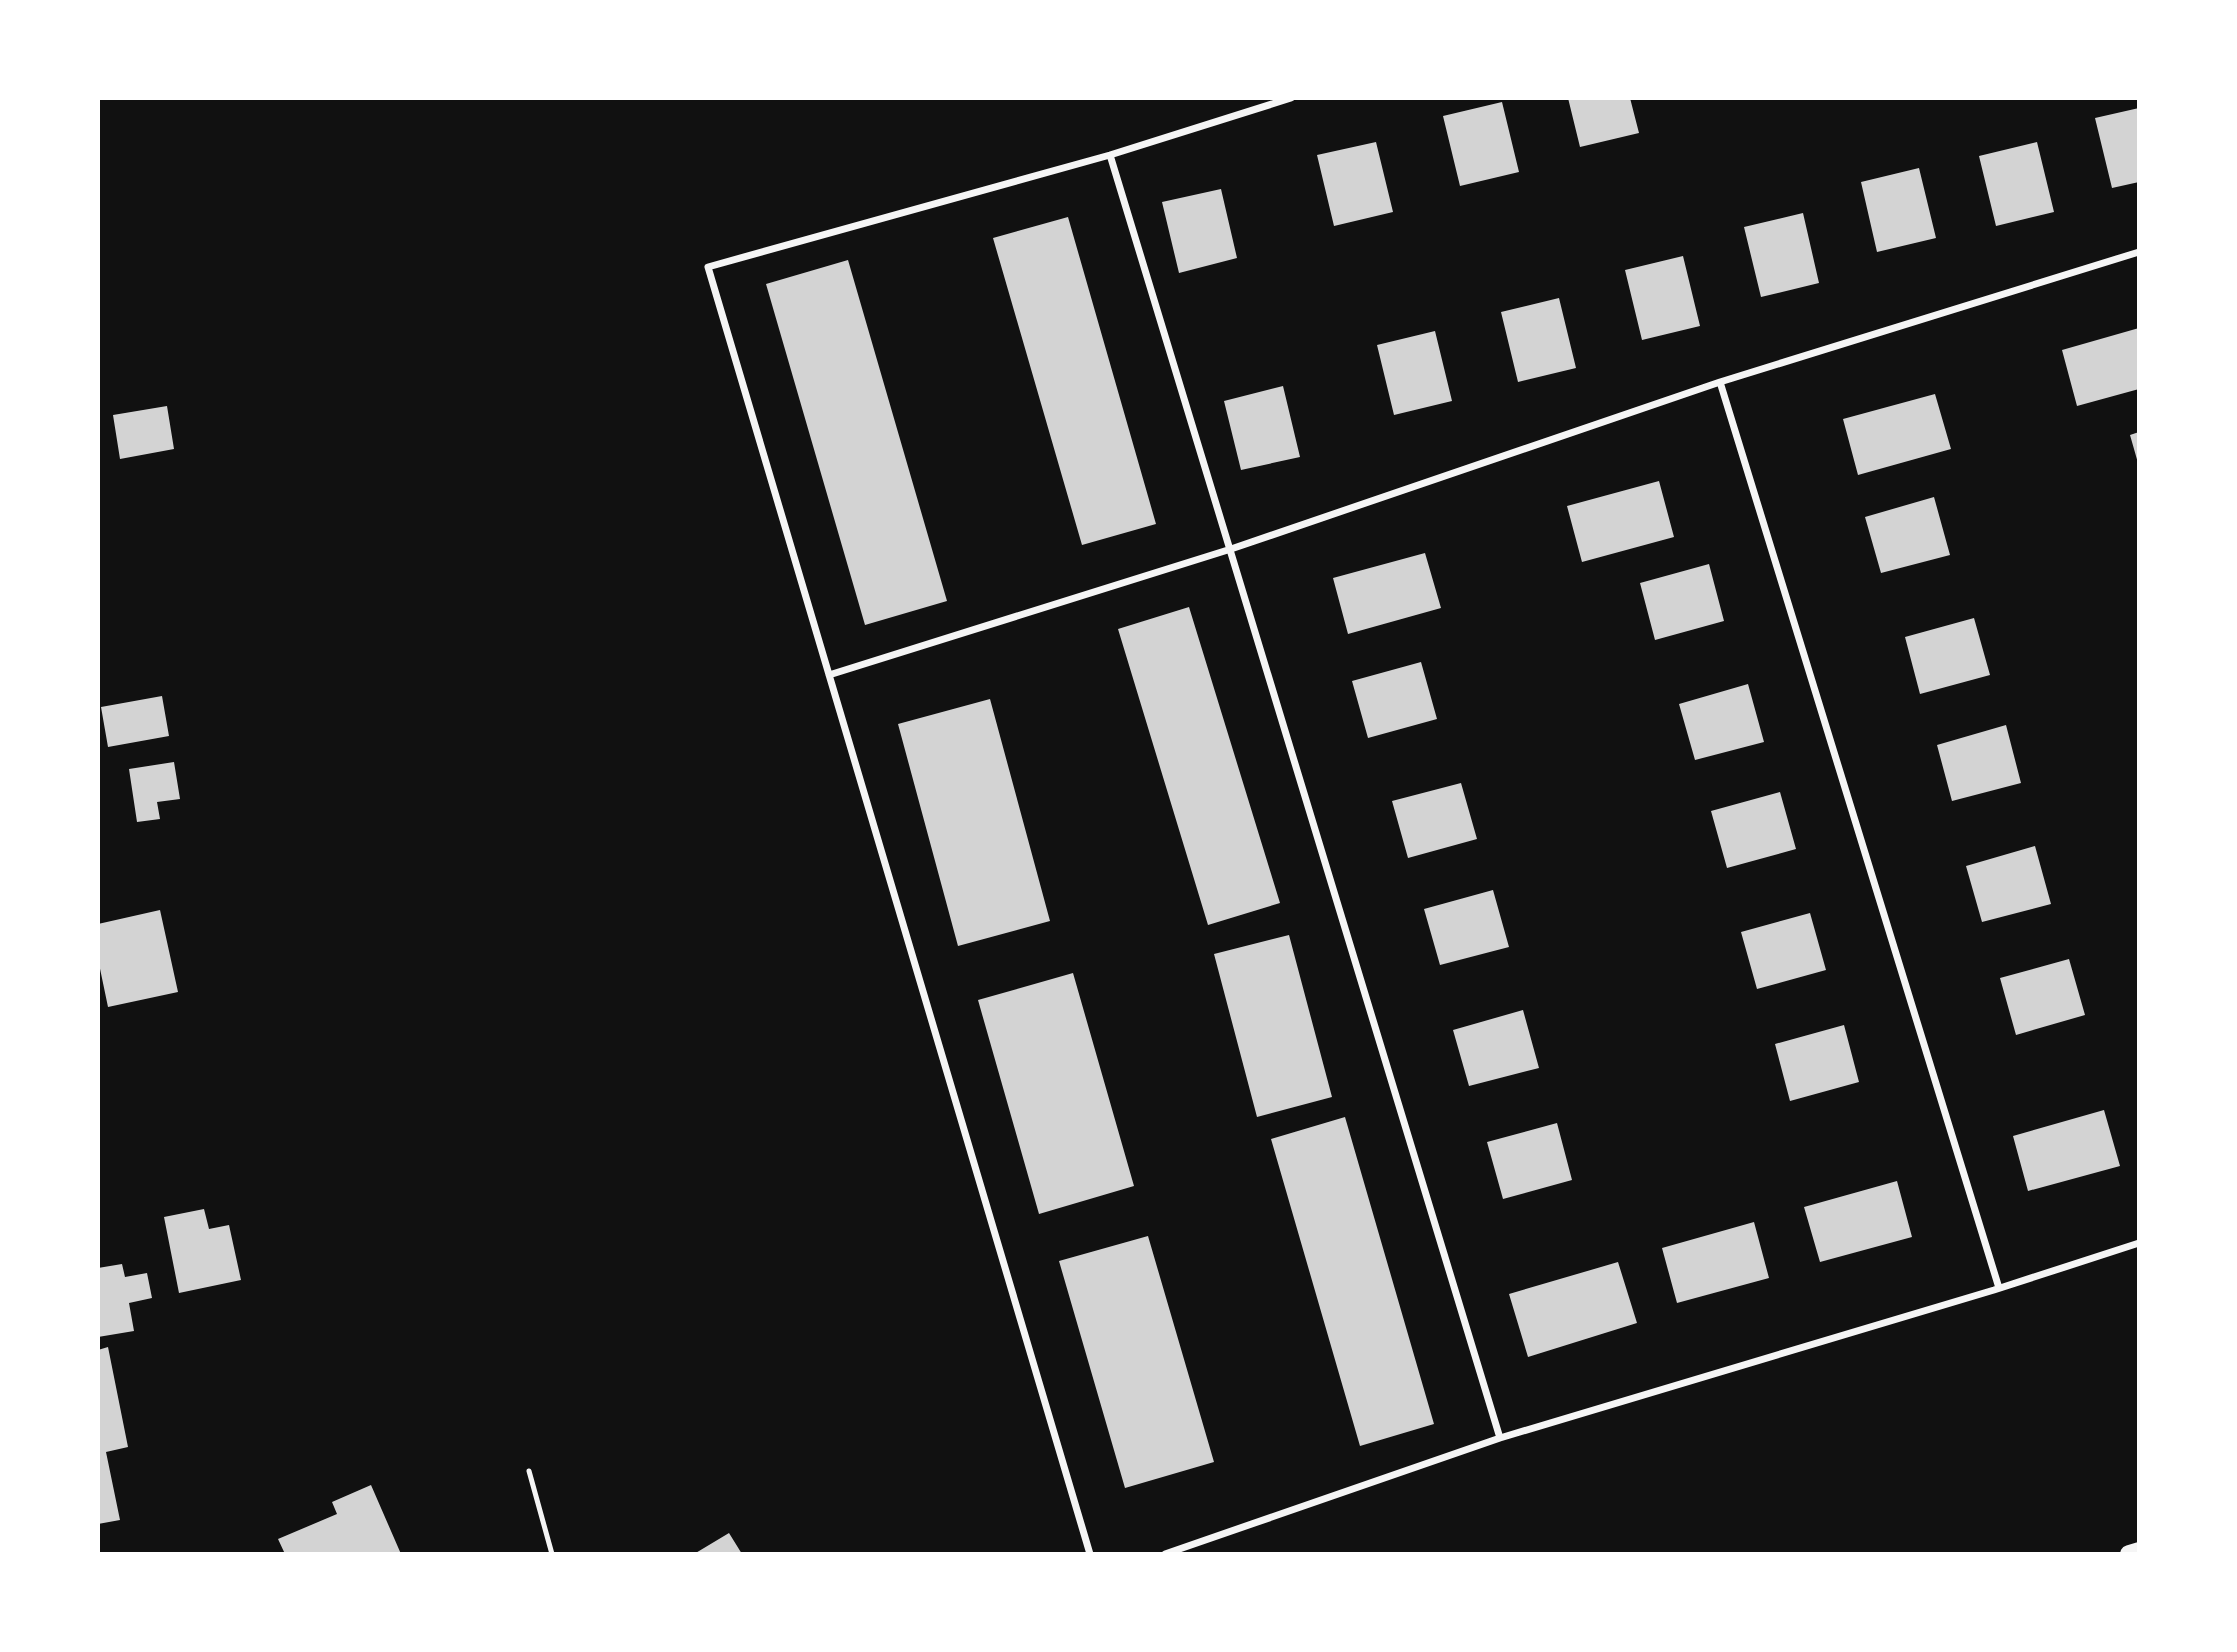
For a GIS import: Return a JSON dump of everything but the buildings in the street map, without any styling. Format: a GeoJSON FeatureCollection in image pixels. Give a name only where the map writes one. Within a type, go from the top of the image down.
{"type":"FeatureCollection","features":[{"type":"Feature","properties":{"kind":"main road"},"geometry":{"type":"LineString","coordinates":[[2129,1554],[2139,1551]]}},
{"type":"Feature","properties":{"kind":"street"},"geometry":{"type":"LineString","coordinates":[[1090,1554],[708,267],[1110,155],[1291,98]]}},
{"type":"Feature","properties":{"kind":"street"},"geometry":{"type":"LineString","coordinates":[[1110,155],[1500,1438]]}},
{"type":"Feature","properties":{"kind":"street"},"geometry":{"type":"LineString","coordinates":[[829,675],[1231,549],[1720,382],[2139,252]]}},
{"type":"Feature","properties":{"kind":"street"},"geometry":{"type":"LineString","coordinates":[[1720,382],[1999,1288]]}},
{"type":"Feature","properties":{"kind":"street"},"geometry":{"type":"LineString","coordinates":[[1165,1554],[1500,1438],[1999,1288],[2139,1243]]}},
{"type":"Feature","properties":{"kind":"lane"},"geometry":{"type":"LineString","coordinates":[[530,1471],[552,1554]]}}]}
